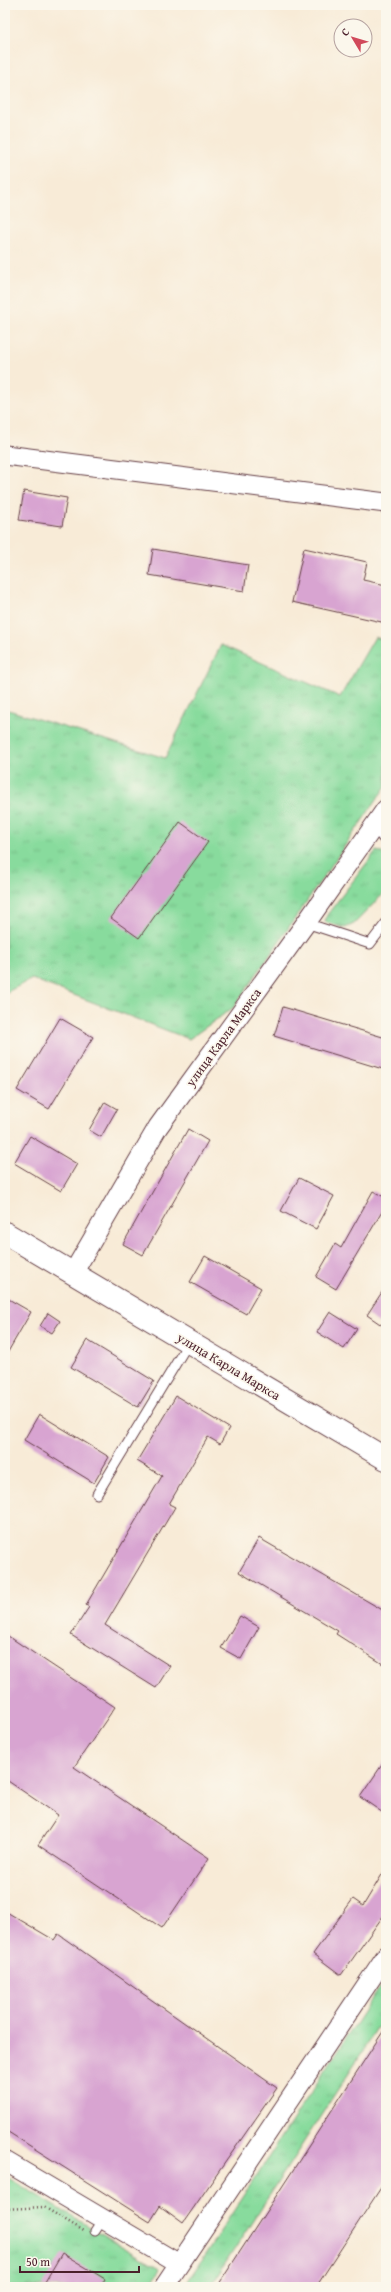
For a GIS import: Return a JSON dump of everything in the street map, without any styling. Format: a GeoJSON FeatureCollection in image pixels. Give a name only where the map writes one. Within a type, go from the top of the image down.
{"type":"FeatureCollection","features":[{"type":"Feature","properties":{"kind":"main road","name":"улица Карла Маркса"},"geometry":{"type":"LineString","coordinates":[[5,1233],[386,1459]]}},
{"type":"Feature","properties":{"kind":"street"},"geometry":{"type":"LineString","coordinates":[[5,455],[386,503]]}},
{"type":"Feature","properties":{"kind":"street","name":"улица Карла Маркса"},"geometry":{"type":"LineString","coordinates":[[73,1273],[158,1127],[306,923],[386,809]]}},
{"type":"Feature","properties":{"kind":"street"},"geometry":{"type":"LineString","coordinates":[[164,2287],[386,1956]]}},
{"type":"Feature","properties":{"kind":"street"},"geometry":{"type":"LineString","coordinates":[[5,2161],[99,2225],[179,2264]]}},
{"type":"Feature","properties":{"kind":"lane"},"geometry":{"type":"LineString","coordinates":[[374,826],[386,842]]}},
{"type":"Feature","properties":{"kind":"lane"},"geometry":{"type":"LineString","coordinates":[[306,923],[370,944],[386,924]]}},
{"type":"Feature","properties":{"kind":"lane"},"geometry":{"type":"LineString","coordinates":[[97,1494],[189,1342]]}},
{"type":"Feature","properties":{"kind":"path"},"geometry":{"type":"LineString","coordinates":[[5,2209],[44,2206],[84,2231]]}},
{"type":"Feature","properties":{"kind":"green space"},"geometry":{"type":"Polygon","coordinates":[[[375,637],[386,641],[386,786],[234,1007],[189,1039],[32,979],[5,993],[5,709],[165,758],[221,645],[340,697],[375,637]]]}},
{"type":"Feature","properties":{"kind":"green space"},"geometry":{"type":"Polygon","coordinates":[[[376,851],[381,852],[386,859],[386,891],[354,924],[345,928],[325,922],[327,915],[376,851]]]}},
{"type":"Feature","properties":{"kind":"green space"},"geometry":{"type":"Polygon","coordinates":[[[386,1977],[386,2015],[210,2287],[184,2287],[386,1977]]]}},
{"type":"Feature","properties":{"kind":"green space"},"geometry":{"type":"Polygon","coordinates":[[[5,2176],[160,2269],[149,2287],[5,2287],[5,2176]]]}},
{"type":"Feature","properties":{"kind":"building"},"geometry":{"type":"Polygon","coordinates":[[[24,491],[67,498],[62,526],[19,520],[24,491]]]}},
{"type":"Feature","properties":{"kind":"building"},"geometry":{"type":"Polygon","coordinates":[[[304,548],[367,562],[363,580],[386,585],[386,623],[292,602],[304,548]]]}},
{"type":"Feature","properties":{"kind":"building"},"geometry":{"type":"Polygon","coordinates":[[[153,549],[248,565],[244,591],[149,575],[153,549]]]}},
{"type":"Feature","properties":{"kind":"building"},"geometry":{"type":"Polygon","coordinates":[[[180,822],[208,842],[139,938],[111,918],[180,822]]]}},
{"type":"Feature","properties":{"kind":"building"},"geometry":{"type":"Polygon","coordinates":[[[283,1007],[386,1038],[386,1070],[274,1036],[283,1007]]]}},
{"type":"Feature","properties":{"kind":"building"},"geometry":{"type":"Polygon","coordinates":[[[60,1018],[93,1037],[49,1109],[17,1090],[60,1018]]]}},
{"type":"Feature","properties":{"kind":"building"},"geometry":{"type":"Polygon","coordinates":[[[105,1102],[117,1109],[101,1137],[89,1130],[105,1102]]]}},
{"type":"Feature","properties":{"kind":"building"},"geometry":{"type":"Polygon","coordinates":[[[188,1129],[208,1141],[143,1255],[123,1244],[188,1129]]]}},
{"type":"Feature","properties":{"kind":"building"},"geometry":{"type":"Polygon","coordinates":[[[30,1136],[77,1164],[61,1191],[14,1163],[30,1136]]]}},
{"type":"Feature","properties":{"kind":"building"},"geometry":{"type":"Polygon","coordinates":[[[299,1178],[334,1196],[316,1229],[281,1211],[299,1178]]]}},
{"type":"Feature","properties":{"kind":"building"},"geometry":{"type":"Polygon","coordinates":[[[373,1191],[386,1198],[386,1205],[336,1289],[316,1277],[335,1244],[341,1248],[373,1191]]]}},
{"type":"Feature","properties":{"kind":"building"},"geometry":{"type":"Polygon","coordinates":[[[205,1256],[261,1288],[246,1314],[190,1282],[205,1256]]]}},
{"type":"Feature","properties":{"kind":"building"},"geometry":{"type":"Polygon","coordinates":[[[386,1286],[386,1328],[367,1315],[386,1286]]]}},
{"type":"Feature","properties":{"kind":"building"},"geometry":{"type":"Polygon","coordinates":[[[5,1297],[31,1312],[5,1357],[5,1297]]]}},
{"type":"Feature","properties":{"kind":"building"},"geometry":{"type":"Polygon","coordinates":[[[330,1312],[357,1329],[344,1349],[317,1332],[330,1312]]]}},
{"type":"Feature","properties":{"kind":"building"},"geometry":{"type":"Polygon","coordinates":[[[48,1313],[60,1321],[52,1333],[40,1326],[48,1313]]]}},
{"type":"Feature","properties":{"kind":"building"},"geometry":{"type":"Polygon","coordinates":[[[87,1340],[154,1381],[138,1407],[71,1367],[87,1340]]]}},
{"type":"Feature","properties":{"kind":"building"},"geometry":{"type":"Polygon","coordinates":[[[176,1396],[229,1428],[220,1444],[208,1437],[169,1504],[175,1507],[105,1625],[170,1666],[156,1688],[71,1635],[89,1607],[86,1605],[162,1476],[137,1461],[176,1396]]]}},
{"type":"Feature","properties":{"kind":"building"},"geometry":{"type":"Polygon","coordinates":[[[39,1414],[109,1457],[94,1483],[24,1440],[39,1414]]]}},
{"type":"Feature","properties":{"kind":"building"},"geometry":{"type":"Polygon","coordinates":[[[259,1538],[386,1612],[386,1666],[336,1634],[338,1631],[239,1572],[259,1538]]]}},
{"type":"Feature","properties":{"kind":"building"},"geometry":{"type":"Polygon","coordinates":[[[240,1616],[259,1627],[241,1659],[221,1648],[240,1616]]]}},
{"type":"Feature","properties":{"kind":"building"},"geometry":{"type":"Polygon","coordinates":[[[5,1634],[115,1707],[74,1767],[209,1858],[162,1928],[38,1845],[58,1815],[5,1779],[5,1634]]]}},
{"type":"Feature","properties":{"kind":"building"},"geometry":{"type":"Polygon","coordinates":[[[386,1759],[386,1815],[360,1797],[386,1759]]]}},
{"type":"Feature","properties":{"kind":"building"},"geometry":{"type":"Polygon","coordinates":[[[386,1868],[386,1912],[341,1975],[313,1954],[353,1899],[363,1906],[386,1868]]]}},
{"type":"Feature","properties":{"kind":"building"},"geometry":{"type":"Polygon","coordinates":[[[5,1911],[54,1940],[58,1934],[277,2088],[183,2223],[160,2206],[150,2222],[5,2130],[5,1911]]]}},
{"type":"Feature","properties":{"kind":"building"},"geometry":{"type":"Polygon","coordinates":[[[386,2027],[386,2180],[316,2287],[217,2287],[386,2027]]]}},
{"type":"Feature","properties":{"kind":"building"},"geometry":{"type":"Polygon","coordinates":[[[62,2253],[105,2279],[100,2287],[42,2287],[62,2253]]]}}]}
